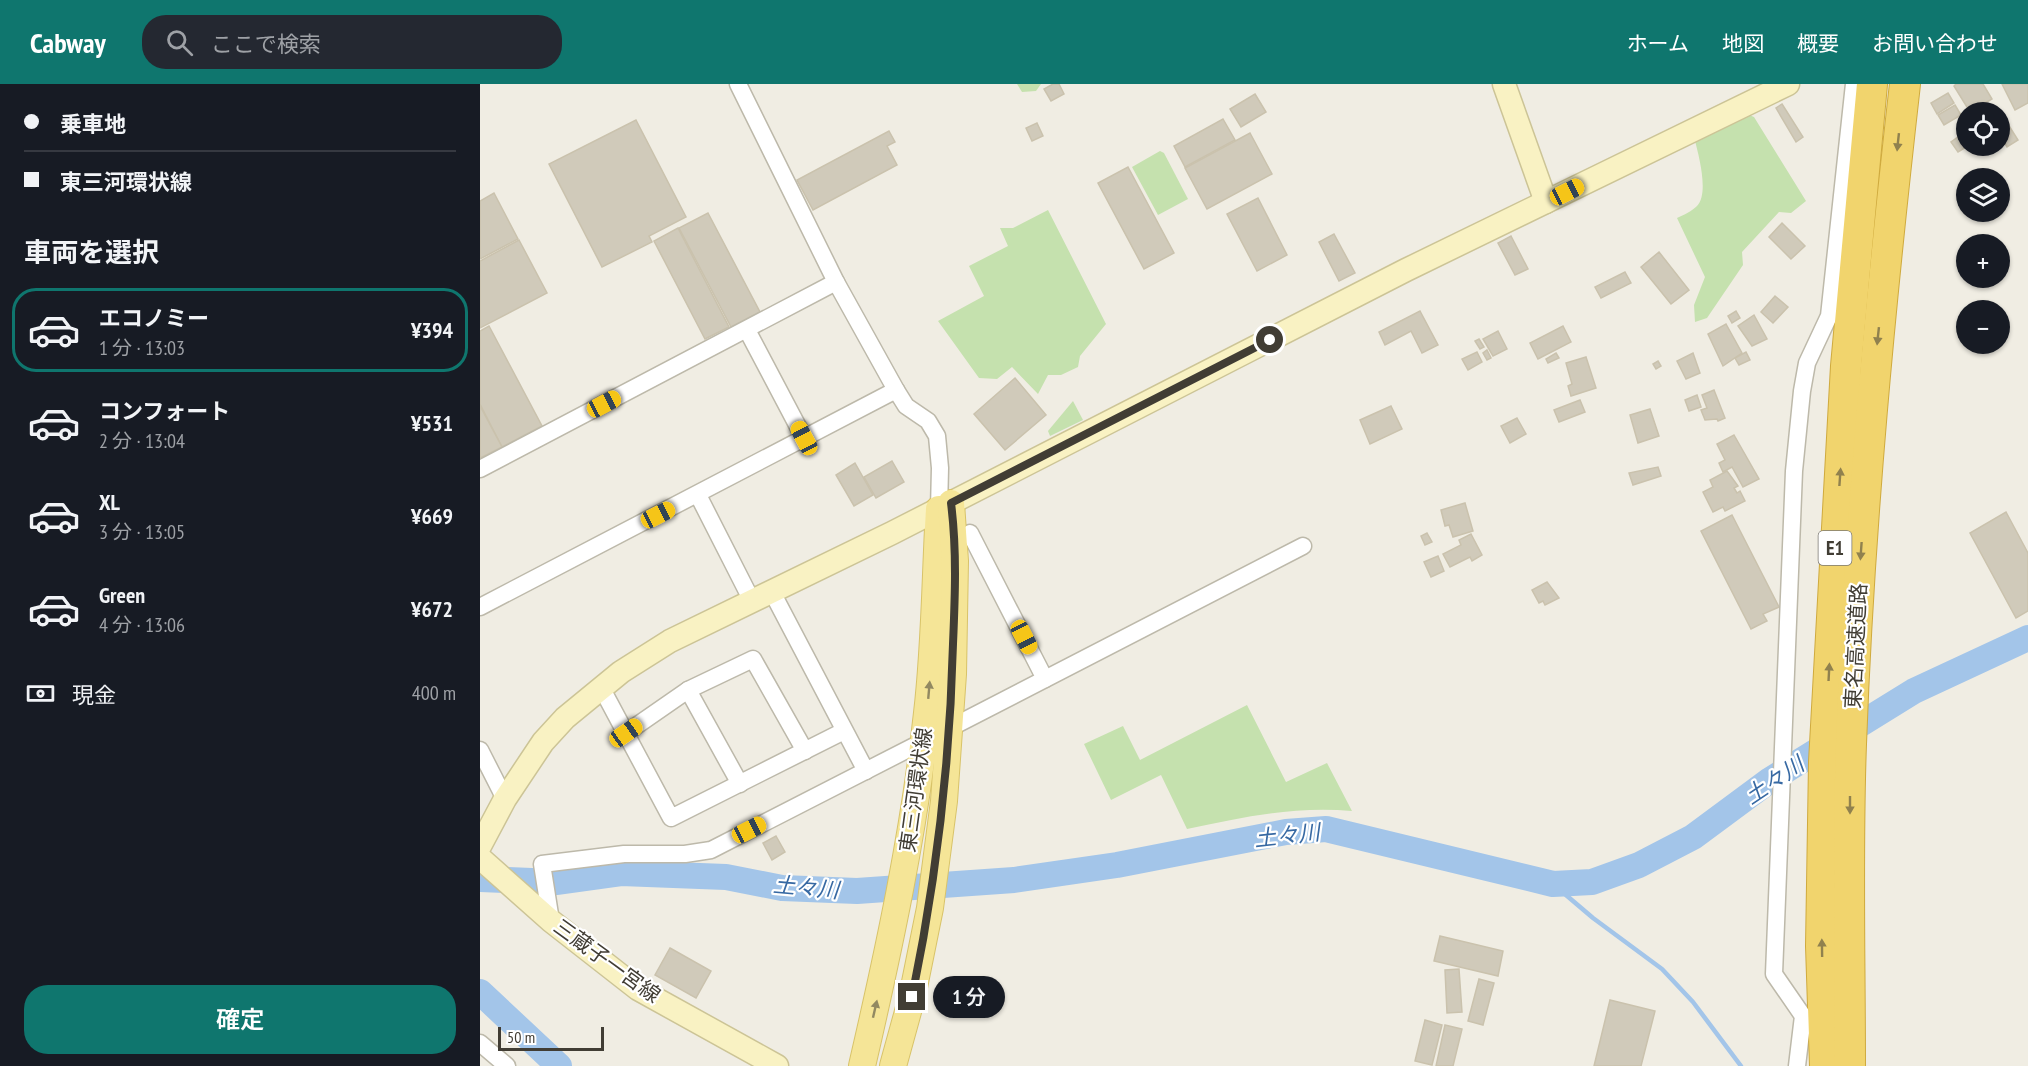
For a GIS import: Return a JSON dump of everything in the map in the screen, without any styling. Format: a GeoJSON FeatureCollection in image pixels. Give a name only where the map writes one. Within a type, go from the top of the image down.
{"type":"FeatureCollection","features":[{"type":"Feature","properties":{"kind":"highway","name":"東名高速道路"},"geometry":{"type":"LineString","coordinates":[[1825,1066],[1836,1007],[1851,746],[1858,591],[1861,366],[1872,84]]}},
{"type":"Feature","properties":{"kind":"highway","name":"東名高速道路"},"geometry":{"type":"LineString","coordinates":[[1850,1066],[1836,1007],[1824,762],[1861,366],[1905,84]]}},
{"type":"Feature","properties":{"kind":"main road","name":"東三河環状線"},"geometry":{"type":"LineString","coordinates":[[893,1066],[912,997],[930,908],[950,728],[956,561],[945,506]]}},
{"type":"Feature","properties":{"kind":"main road","name":"東三河環状線"},"geometry":{"type":"LineString","coordinates":[[862,1066],[899,905],[924,741],[945,506]]}},
{"type":"Feature","properties":{"kind":"street"},"geometry":{"type":"LineString","coordinates":[[738,84],[837,282],[896,390],[906,406],[934,428],[945,506]]}},
{"type":"Feature","properties":{"kind":"street"},"geometry":{"type":"LineString","coordinates":[[1504,84],[1546,202]]}},
{"type":"Feature","properties":{"kind":"street"},"geometry":{"type":"LineString","coordinates":[[481,855],[505,799],[543,742],[601,687],[670,641],[945,506],[1406,270],[1788,84]]}},
{"type":"Feature","properties":{"kind":"street"},"geometry":{"type":"LineString","coordinates":[[1797,1066],[1803,1016],[1774,974],[1794,471],[1807,363],[1829,316],[1854,84]]}},
{"type":"Feature","properties":{"kind":"street"},"geometry":{"type":"LineString","coordinates":[[480,469],[837,282]]}},
{"type":"Feature","properties":{"kind":"street"},"geometry":{"type":"LineString","coordinates":[[747,330],[804,438]]}},
{"type":"Feature","properties":{"kind":"street"},"geometry":{"type":"LineString","coordinates":[[480,607],[896,390]]}},
{"type":"Feature","properties":{"kind":"street"},"geometry":{"type":"LineString","coordinates":[[698,495],[762,596],[866,771]]}},
{"type":"Feature","properties":{"kind":"street"},"geometry":{"type":"LineString","coordinates":[[970,533],[1045,679]]}},
{"type":"Feature","properties":{"kind":"street"},"geometry":{"type":"LineString","coordinates":[[950,728],[1303,546]]}},
{"type":"Feature","properties":{"kind":"street"},"geometry":{"type":"LineString","coordinates":[[626,733],[688,690],[753,659],[805,751]]}},
{"type":"Feature","properties":{"kind":"street"},"geometry":{"type":"LineString","coordinates":[[601,687],[671,819],[844,731]]}},
{"type":"Feature","properties":{"kind":"street"},"geometry":{"type":"LineString","coordinates":[[688,690],[740,784]]}},
{"type":"Feature","properties":{"kind":"street"},"geometry":{"type":"LineString","coordinates":[[542,907],[542,864],[624,854],[685,854],[711,850],[924,741]]}},
{"type":"Feature","properties":{"kind":"street"},"geometry":{"type":"LineString","coordinates":[[480,750],[505,799]]}},
{"type":"Feature","properties":{"kind":"street","name":"三蔵子一宮線"},"geometry":{"type":"LineString","coordinates":[[481,855],[638,989],[777,1066]]}},
{"type":"Feature","properties":{"kind":"street"},"geometry":{"type":"LineString","coordinates":[[480,1043],[506,1066]]}},
{"type":"Feature","properties":{"kind":"green space"},"geometry":{"type":"Polygon","coordinates":[[[1017,84],[1041,84],[1036,91],[1022,92],[1017,84]]]}},
{"type":"Feature","properties":{"kind":"green space"},"geometry":{"type":"Polygon","coordinates":[[[1747,114],[1754,117],[1806,201],[1791,213],[1779,212],[1742,252],[1743,265],[1707,318],[1695,322],[1694,305],[1705,277],[1677,218],[1688,213],[1701,200],[1703,184],[1695,141],[1747,114]]]}},
{"type":"Feature","properties":{"kind":"green space"},"geometry":{"type":"Polygon","coordinates":[[[1160,151],[1164,153],[1188,199],[1158,215],[1132,167],[1160,151]]]}},
{"type":"Feature","properties":{"kind":"green space"},"geometry":{"type":"Polygon","coordinates":[[[1048,210],[1106,324],[1080,356],[1078,367],[1061,375],[1048,375],[1038,394],[1012,367],[997,379],[979,378],[938,321],[984,296],[969,266],[1008,246],[1000,228],[1013,228],[1048,210]]]}},
{"type":"Feature","properties":{"kind":"green space"},"geometry":{"type":"Polygon","coordinates":[[[1073,401],[1083,420],[1050,436],[1048,431],[1073,401]]]}},
{"type":"Feature","properties":{"kind":"green space"},"geometry":{"type":"Polygon","coordinates":[[[1247,705],[1286,782],[1327,763],[1352,811],[1289,811],[1187,829],[1161,775],[1111,800],[1084,744],[1123,726],[1140,760],[1247,705]]]}},
{"type":"Feature","properties":{"kind":"building"},"geometry":{"type":"Polygon","coordinates":[[[1053,84],[1059,84],[1064,94],[1051,101],[1044,89],[1053,84]]]}},
{"type":"Feature","properties":{"kind":"building"},"geometry":{"type":"Polygon","coordinates":[[[1956,84],[1983,84],[1992,99],[1987,102],[1964,102],[1954,86],[1956,84]]]}},
{"type":"Feature","properties":{"kind":"building"},"geometry":{"type":"Polygon","coordinates":[[[2002,84],[2028,84],[2028,103],[2015,110],[2002,84]]]}},
{"type":"Feature","properties":{"kind":"building"},"geometry":{"type":"Polygon","coordinates":[[[1948,93],[1954,103],[1937,114],[1931,103],[1948,93]]]}},
{"type":"Feature","properties":{"kind":"building"},"geometry":{"type":"Polygon","coordinates":[[[1255,94],[1266,112],[1241,127],[1230,109],[1255,94]]]}},
{"type":"Feature","properties":{"kind":"building"},"geometry":{"type":"Polygon","coordinates":[[[1782,104],[1803,137],[1796,142],[1776,108],[1782,104]]]}},
{"type":"Feature","properties":{"kind":"building"},"geometry":{"type":"Polygon","coordinates":[[[1955,105],[1956,107],[1956,118],[1944,125],[1938,115],[1955,105]]]}},
{"type":"Feature","properties":{"kind":"building"},"geometry":{"type":"Polygon","coordinates":[[[1223,119],[1235,140],[1185,167],[1174,146],[1223,119]]]}},
{"type":"Feature","properties":{"kind":"building"},"geometry":{"type":"Polygon","coordinates":[[[636,120],[686,217],[649,236],[652,242],[602,267],[549,164],[636,120]]]}},
{"type":"Feature","properties":{"kind":"building"},"geometry":{"type":"Polygon","coordinates":[[[1037,123],[1043,136],[1032,141],[1026,128],[1037,123]]]}},
{"type":"Feature","properties":{"kind":"building"},"geometry":{"type":"Polygon","coordinates":[[[2010,127],[2018,140],[2010,145],[2010,127]]]}},
{"type":"Feature","properties":{"kind":"building"},"geometry":{"type":"Polygon","coordinates":[[[889,131],[895,142],[887,146],[897,165],[813,210],[797,180],[889,131]]]}},
{"type":"Feature","properties":{"kind":"building"},"geometry":{"type":"Polygon","coordinates":[[[1250,133],[1272,174],[1207,209],[1185,168],[1250,133]]]}},
{"type":"Feature","properties":{"kind":"building"},"geometry":{"type":"Polygon","coordinates":[[[1956,138],[1956,149],[1951,142],[1956,138]]]}},
{"type":"Feature","properties":{"kind":"building"},"geometry":{"type":"Polygon","coordinates":[[[1128,167],[1174,253],[1144,269],[1098,183],[1128,167]]]}},
{"type":"Feature","properties":{"kind":"building"},"geometry":{"type":"Polygon","coordinates":[[[494,193],[518,239],[480,259],[480,201],[494,193]]]}},
{"type":"Feature","properties":{"kind":"building"},"geometry":{"type":"Polygon","coordinates":[[[1258,198],[1287,255],[1257,271],[1227,214],[1258,198]]]}},
{"type":"Feature","properties":{"kind":"building"},"geometry":{"type":"Polygon","coordinates":[[[708,213],[760,312],[731,327],[679,228],[708,213]]]}},
{"type":"Feature","properties":{"kind":"building"},"geometry":{"type":"Polygon","coordinates":[[[1782,223],[1805,246],[1791,259],[1769,237],[1782,223]]]}},
{"type":"Feature","properties":{"kind":"building"},"geometry":{"type":"Polygon","coordinates":[[[678,228],[729,327],[705,339],[654,241],[678,228]]]}},
{"type":"Feature","properties":{"kind":"building"},"geometry":{"type":"Polygon","coordinates":[[[1334,234],[1355,273],[1339,281],[1319,242],[1334,234]]]}},
{"type":"Feature","properties":{"kind":"building"},"geometry":{"type":"Polygon","coordinates":[[[1511,236],[1528,269],[1515,275],[1498,243],[1511,236]]]}},
{"type":"Feature","properties":{"kind":"building"},"geometry":{"type":"Polygon","coordinates":[[[519,240],[547,293],[480,328],[480,261],[519,240]]]}},
{"type":"Feature","properties":{"kind":"building"},"geometry":{"type":"Polygon","coordinates":[[[1659,252],[1689,290],[1671,304],[1641,267],[1659,252]]]}},
{"type":"Feature","properties":{"kind":"building"},"geometry":{"type":"Polygon","coordinates":[[[1625,272],[1631,283],[1601,298],[1595,287],[1625,272]]]}},
{"type":"Feature","properties":{"kind":"building"},"geometry":{"type":"Polygon","coordinates":[[[1775,296],[1788,307],[1773,323],[1761,312],[1775,296]]]}},
{"type":"Feature","properties":{"kind":"building"},"geometry":{"type":"Polygon","coordinates":[[[1420,311],[1438,345],[1422,353],[1411,331],[1385,345],[1379,332],[1420,311]]]}},
{"type":"Feature","properties":{"kind":"building"},"geometry":{"type":"Polygon","coordinates":[[[1736,311],[1740,318],[1732,323],[1728,316],[1736,311]]]}},
{"type":"Feature","properties":{"kind":"building"},"geometry":{"type":"Polygon","coordinates":[[[1754,315],[1767,339],[1752,346],[1738,326],[1754,315]]]}},
{"type":"Feature","properties":{"kind":"building"},"geometry":{"type":"Polygon","coordinates":[[[1726,324],[1742,353],[1723,366],[1708,334],[1726,324]]]}},
{"type":"Feature","properties":{"kind":"building"},"geometry":{"type":"Polygon","coordinates":[[[489,326],[542,426],[502,447],[480,404],[480,331],[489,326]]]}},
{"type":"Feature","properties":{"kind":"building"},"geometry":{"type":"Polygon","coordinates":[[[1563,326],[1571,342],[1538,359],[1530,343],[1563,326]]]}},
{"type":"Feature","properties":{"kind":"building"},"geometry":{"type":"Polygon","coordinates":[[[1498,331],[1507,349],[1493,356],[1483,339],[1498,331]]]}},
{"type":"Feature","properties":{"kind":"building"},"geometry":{"type":"Polygon","coordinates":[[[1479,339],[1484,347],[1480,349],[1475,341],[1479,339]]]}},
{"type":"Feature","properties":{"kind":"building"},"geometry":{"type":"Polygon","coordinates":[[[1487,350],[1491,358],[1487,360],[1483,353],[1487,350]]]}},
{"type":"Feature","properties":{"kind":"building"},"geometry":{"type":"Polygon","coordinates":[[[1477,352],[1482,362],[1468,370],[1462,359],[1477,352]]]}},
{"type":"Feature","properties":{"kind":"building"},"geometry":{"type":"Polygon","coordinates":[[[1746,352],[1750,360],[1739,365],[1735,358],[1746,352]]]}},
{"type":"Feature","properties":{"kind":"building"},"geometry":{"type":"Polygon","coordinates":[[[1556,353],[1559,358],[1548,363],[1546,359],[1556,353]]]}},
{"type":"Feature","properties":{"kind":"building"},"geometry":{"type":"Polygon","coordinates":[[[1693,353],[1700,373],[1686,379],[1677,361],[1693,353]]]}},
{"type":"Feature","properties":{"kind":"building"},"geometry":{"type":"Polygon","coordinates":[[[1586,357],[1596,388],[1571,396],[1568,386],[1572,384],[1566,363],[1586,357]]]}},
{"type":"Feature","properties":{"kind":"building"},"geometry":{"type":"Polygon","coordinates":[[[1658,361],[1661,366],[1656,369],[1653,364],[1658,361]]]}},
{"type":"Feature","properties":{"kind":"building"},"geometry":{"type":"Polygon","coordinates":[[[1015,378],[1046,415],[1005,450],[974,414],[1015,378]]]}},
{"type":"Feature","properties":{"kind":"building"},"geometry":{"type":"Polygon","coordinates":[[[1714,390],[1725,418],[1718,421],[1717,419],[1705,420],[1701,410],[1707,408],[1702,395],[1714,390]]]}},
{"type":"Feature","properties":{"kind":"building"},"geometry":{"type":"Polygon","coordinates":[[[1697,395],[1701,407],[1689,411],[1685,400],[1697,395]]]}},
{"type":"Feature","properties":{"kind":"building"},"geometry":{"type":"Polygon","coordinates":[[[1580,400],[1585,412],[1559,422],[1554,410],[1580,400]]]}},
{"type":"Feature","properties":{"kind":"building"},"geometry":{"type":"Polygon","coordinates":[[[480,406],[502,447],[480,458],[480,406]]]}},
{"type":"Feature","properties":{"kind":"building"},"geometry":{"type":"Polygon","coordinates":[[[1391,406],[1402,429],[1370,444],[1360,420],[1391,406]]]}},
{"type":"Feature","properties":{"kind":"building"},"geometry":{"type":"Polygon","coordinates":[[[1650,409],[1659,436],[1638,443],[1630,415],[1650,409]]]}},
{"type":"Feature","properties":{"kind":"building"},"geometry":{"type":"Polygon","coordinates":[[[1517,418],[1526,434],[1510,443],[1501,426],[1517,418]]]}},
{"type":"Feature","properties":{"kind":"building"},"geometry":{"type":"Polygon","coordinates":[[[1734,435],[1759,479],[1743,487],[1732,467],[1723,472],[1719,463],[1725,460],[1717,444],[1734,435]]]}},
{"type":"Feature","properties":{"kind":"building"},"geometry":{"type":"Polygon","coordinates":[[[892,461],[904,482],[876,498],[864,477],[892,461]]]}},
{"type":"Feature","properties":{"kind":"building"},"geometry":{"type":"Polygon","coordinates":[[[855,463],[873,495],[854,506],[836,475],[855,463]]]}},
{"type":"Feature","properties":{"kind":"building"},"geometry":{"type":"Polygon","coordinates":[[[1658,467],[1661,476],[1633,485],[1629,473],[1658,467]]]}},
{"type":"Feature","properties":{"kind":"building"},"geometry":{"type":"Polygon","coordinates":[[[1727,471],[1738,486],[1734,488],[1737,493],[1740,491],[1745,501],[1725,511],[1723,507],[1713,512],[1703,492],[1713,487],[1710,480],[1727,471]]]}},
{"type":"Feature","properties":{"kind":"building"},"geometry":{"type":"Polygon","coordinates":[[[1465,503],[1473,531],[1453,537],[1449,525],[1445,526],[1441,510],[1465,503]]]}},
{"type":"Feature","properties":{"kind":"building"},"geometry":{"type":"Polygon","coordinates":[[[2006,512],[2028,553],[2028,611],[2016,618],[1970,533],[2006,512]]]}},
{"type":"Feature","properties":{"kind":"building"},"geometry":{"type":"Polygon","coordinates":[[[1732,515],[1779,607],[1763,614],[1767,621],[1751,629],[1701,531],[1732,515]]]}},
{"type":"Feature","properties":{"kind":"building"},"geometry":{"type":"Polygon","coordinates":[[[1427,533],[1432,542],[1425,545],[1421,536],[1427,533]]]}},
{"type":"Feature","properties":{"kind":"building"},"geometry":{"type":"Polygon","coordinates":[[[1471,534],[1482,555],[1472,561],[1470,557],[1450,567],[1443,554],[1461,545],[1459,540],[1471,534]]]}},
{"type":"Feature","properties":{"kind":"building"},"geometry":{"type":"Polygon","coordinates":[[[1438,556],[1444,571],[1431,577],[1424,562],[1438,556]]]}},
{"type":"Feature","properties":{"kind":"building"},"geometry":{"type":"Polygon","coordinates":[[[1547,582],[1559,598],[1545,605],[1543,601],[1539,603],[1532,590],[1547,582]]]}},
{"type":"Feature","properties":{"kind":"building"},"geometry":{"type":"Polygon","coordinates":[[[776,836],[785,852],[772,860],[763,843],[776,836]]]}},
{"type":"Feature","properties":{"kind":"building"},"geometry":{"type":"Polygon","coordinates":[[[1440,936],[1503,951],[1498,976],[1434,961],[1440,936]]]}},
{"type":"Feature","properties":{"kind":"building"},"geometry":{"type":"Polygon","coordinates":[[[670,948],[711,971],[696,998],[655,975],[670,948]]]}},
{"type":"Feature","properties":{"kind":"building"},"geometry":{"type":"Polygon","coordinates":[[[1459,969],[1462,1012],[1447,1013],[1445,970],[1459,969]]]}},
{"type":"Feature","properties":{"kind":"building"},"geometry":{"type":"Polygon","coordinates":[[[1479,979],[1494,983],[1483,1025],[1468,1021],[1479,979]]]}},
{"type":"Feature","properties":{"kind":"building"},"geometry":{"type":"Polygon","coordinates":[[[1610,1000],[1655,1011],[1641,1066],[1594,1066],[1610,1000]]]}},
{"type":"Feature","properties":{"kind":"building"},"geometry":{"type":"Polygon","coordinates":[[[1425,1020],[1442,1025],[1432,1065],[1415,1061],[1425,1020]]]}},
{"type":"Feature","properties":{"kind":"building"},"geometry":{"type":"Polygon","coordinates":[[[1445,1025],[1462,1029],[1453,1066],[1436,1066],[1445,1025]]]}},
{"type":"Feature","properties":{"kind":"waterway","name":"土々川"},"geometry":{"type":"LineString","coordinates":[[480,879],[556,882],[621,873],[726,877],[782,888],[857,891],[1014,880],[1117,865],[1286,832],[1326,829],[1553,884],[1592,882],[1639,865],[1693,837],[1770,780],[1914,691],[2028,638]]}},
{"type":"Feature","properties":{"kind":"waterway"},"geometry":{"type":"LineString","coordinates":[[1553,884],[1593,918],[1662,969],[1693,1002],[1741,1066]]}},
{"type":"Feature","properties":{"kind":"waterway"},"geometry":{"type":"LineString","coordinates":[[480,992],[559,1066]]}},
{"type":"Feature","properties":{"kind":"route"},"geometry":{"type":"LineString","coordinates":[[912,997],[930,908],[944,801],[950,728],[956,561],[951,503],[1270,340]]}}]}
